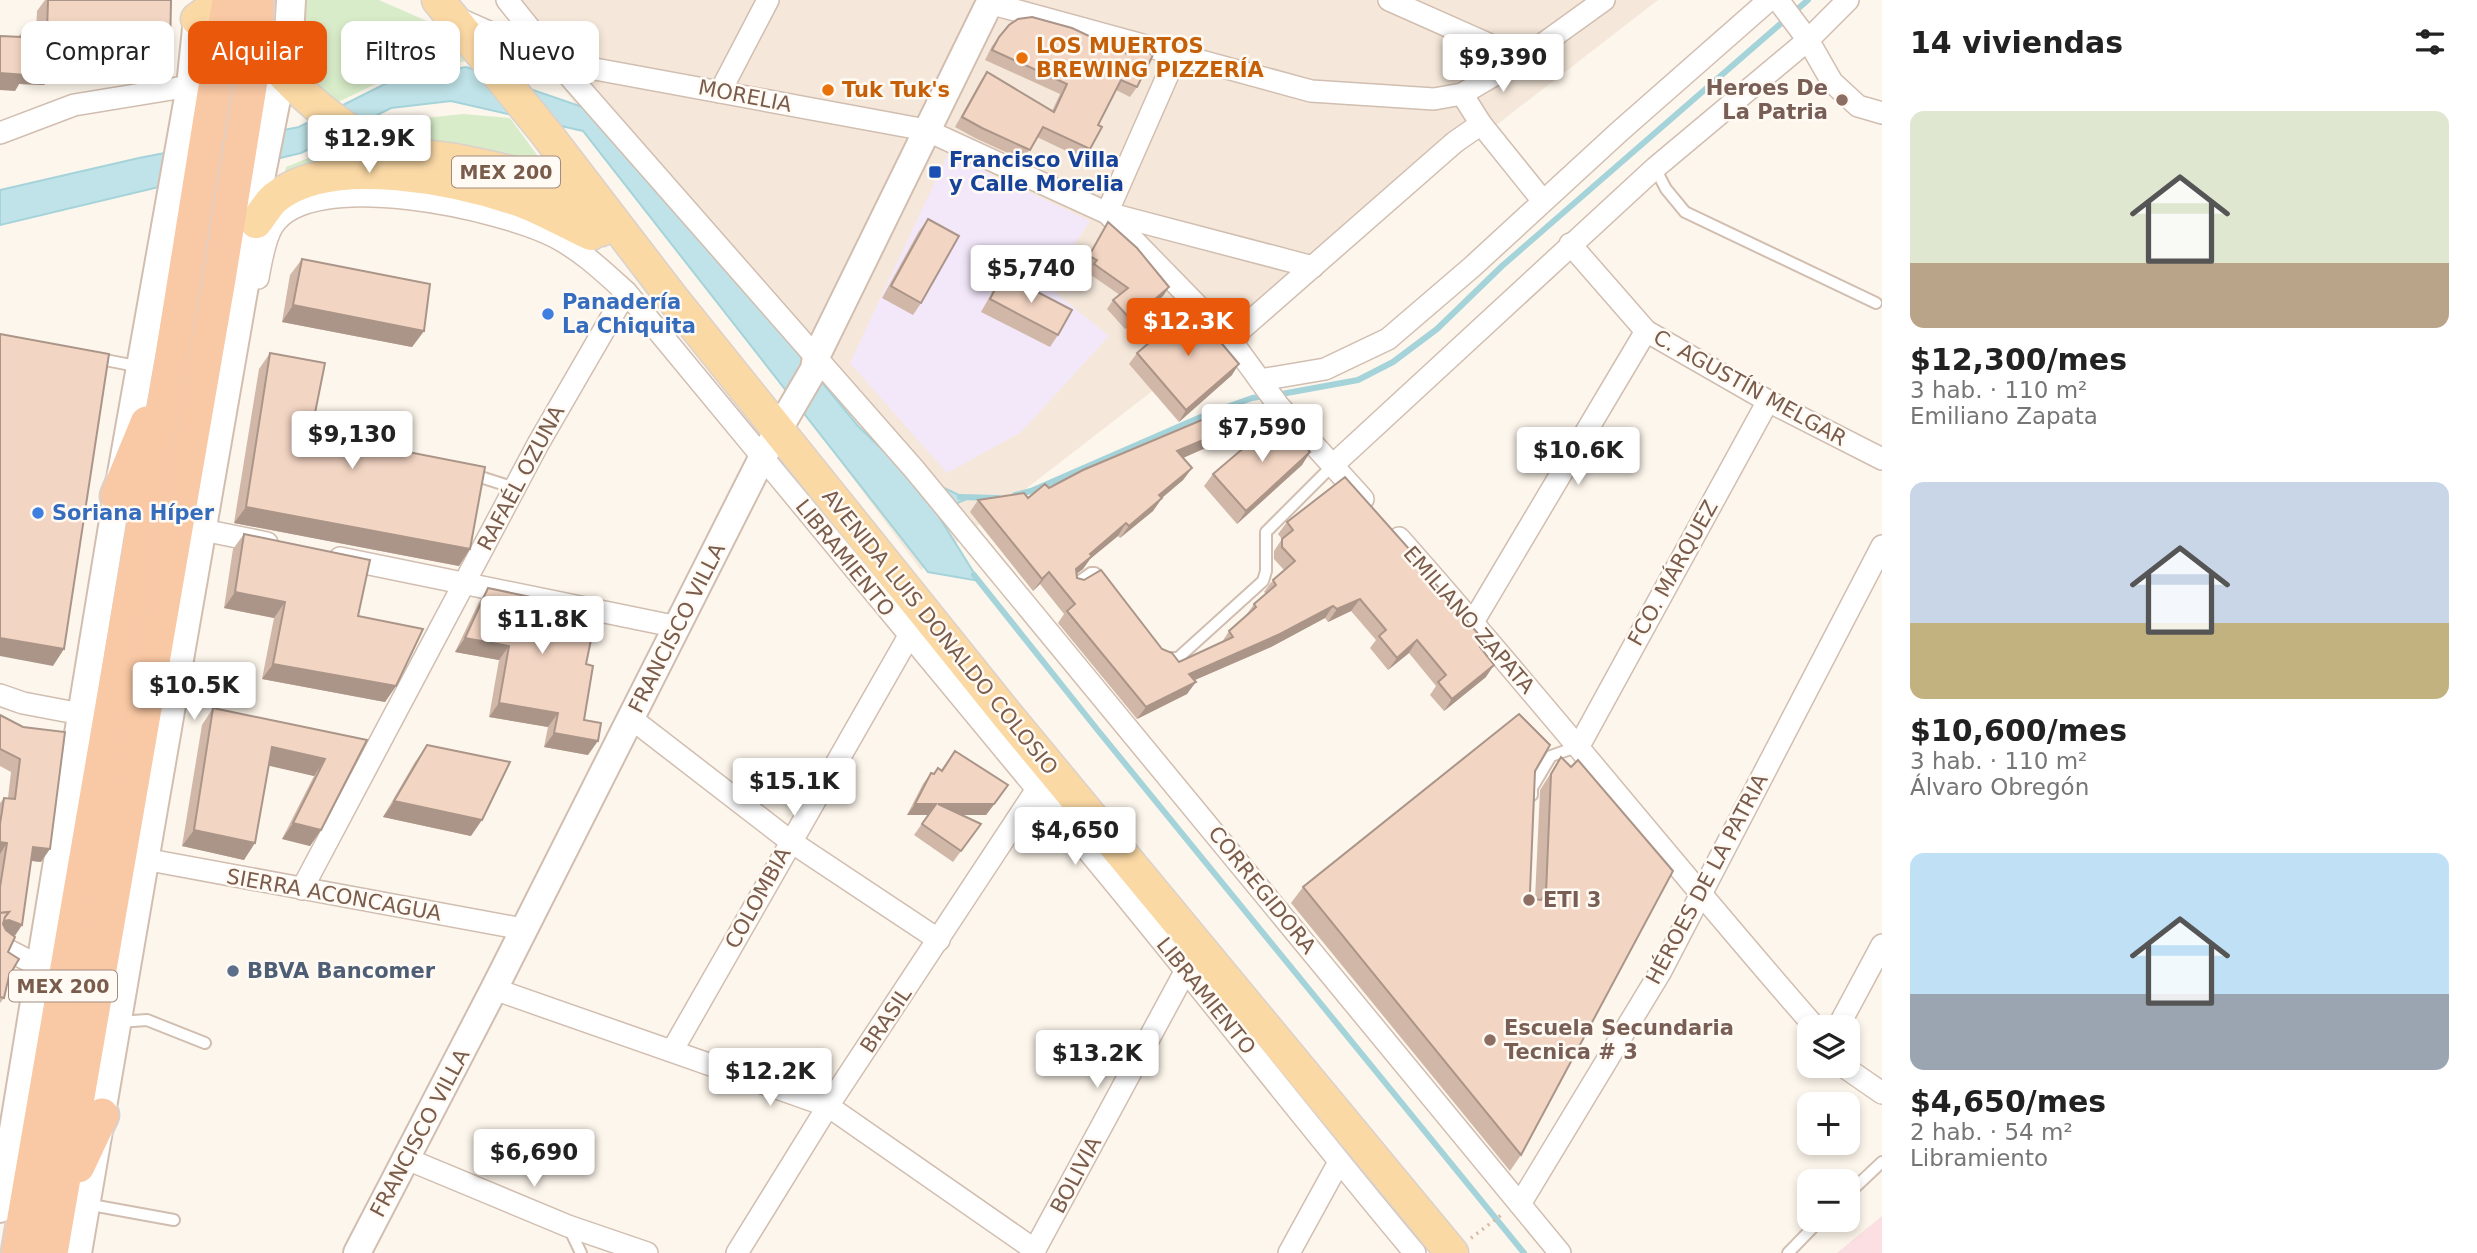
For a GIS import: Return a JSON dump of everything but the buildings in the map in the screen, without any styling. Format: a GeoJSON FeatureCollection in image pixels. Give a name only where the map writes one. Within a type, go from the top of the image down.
{"type":"FeatureCollection","features":[{"type":"Feature","properties":{"kind":"highway","name":"MEX 200"},"geometry":{"type":"LineString","coordinates":[[51,1253],[73,1205],[126,723],[156,365],[196,126],[228,0]]}},
{"type":"Feature","properties":{"kind":"highway","name":"MEX 200"},"geometry":{"type":"LineString","coordinates":[[257,0],[257,21]]}},
{"type":"Feature","properties":{"kind":"highway","name":"MEX 200"},"geometry":{"type":"LineString","coordinates":[[18,1253],[219,279],[243,214],[259,118],[258,84]]}},
{"type":"Feature","properties":{"kind":"highway"},"geometry":{"type":"LineString","coordinates":[[117,496],[156,365]]}},
{"type":"Feature","properties":{"kind":"highway"},"geometry":{"type":"LineString","coordinates":[[73,1205],[102,1115]]}},
{"type":"Feature","properties":{"kind":"main road"},"geometry":{"type":"LineString","coordinates":[[197,10],[228,0]]}},
{"type":"Feature","properties":{"kind":"main road","name":"MEX 200"},"geometry":{"type":"LineString","coordinates":[[228,0],[242,21]]}},
{"type":"Feature","properties":{"kind":"main road"},"geometry":{"type":"LineString","coordinates":[[290,21],[291,0]]}},
{"type":"Feature","properties":{"kind":"main road"},"geometry":{"type":"LineString","coordinates":[[419,0],[443,7]]}},
{"type":"Feature","properties":{"kind":"main road","name":"AVENIDA LUIS DONALDO COLOSIO"},"geometry":{"type":"LineString","coordinates":[[443,7],[545,132],[673,299]]}},
{"type":"Feature","properties":{"kind":"main road","name":"AVENIDA LUIS DONALDO COLOSIO"},"geometry":{"type":"LineString","coordinates":[[293,84],[338,122],[372,142],[392,150],[510,173],[560,193],[673,299],[784,420],[998,724],[1192,960],[1465,1244]]}},
{"type":"Feature","properties":{"kind":"main road"},"geometry":{"type":"LineString","coordinates":[[243,214],[294,187],[338,173],[407,176],[489,192],[526,203],[619,247]]}},
{"type":"Feature","properties":{"kind":"street","name":"CORREGIDORA"},"geometry":{"type":"LineString","coordinates":[[507,0],[524,21]]}},
{"type":"Feature","properties":{"kind":"street"},"geometry":{"type":"LineString","coordinates":[[720,92],[768,0]]}},
{"type":"Feature","properties":{"kind":"street"},"geometry":{"type":"LineString","coordinates":[[1389,0],[1522,59]]}},
{"type":"Feature","properties":{"kind":"street"},"geometry":{"type":"LineString","coordinates":[[990,2],[1311,92],[1434,99],[1462,94],[1522,59],[1604,0]]}},
{"type":"Feature","properties":{"kind":"street"},"geometry":{"type":"LineString","coordinates":[[1333,465],[1803,32],[1848,0]]}},
{"type":"Feature","properties":{"kind":"street"},"geometry":{"type":"LineString","coordinates":[[1268,391],[1325,369],[1388,339],[1543,201],[1776,1],[1803,32],[1832,82],[1858,106],[1882,113]]}},
{"type":"Feature","properties":{"kind":"street","name":"FRANCISCO VILLA"},"geometry":{"type":"LineString","coordinates":[[357,1253],[632,719],[762,458],[815,363],[990,2]]}},
{"type":"Feature","properties":{"kind":"street","name":"MORELIA"},"geometry":{"type":"LineString","coordinates":[[443,7],[474,22]]}},
{"type":"Feature","properties":{"kind":"street"},"geometry":{"type":"LineString","coordinates":[[196,126],[190,86],[197,10]]}},
{"type":"Feature","properties":{"kind":"street"},"geometry":{"type":"LineString","coordinates":[[1177,54],[1107,213],[1313,267]]}},
{"type":"Feature","properties":{"kind":"street","name":"MORELIA"},"geometry":{"type":"LineString","coordinates":[[599,70],[926,130]]}},
{"type":"Feature","properties":{"kind":"street"},"geometry":{"type":"LineString","coordinates":[[0,1209],[41,967],[126,723],[203,530],[227,386],[243,214],[260,184],[259,118],[287,84]]}},
{"type":"Feature","properties":{"kind":"street","name":"CORREGIDORA"},"geometry":{"type":"LineString","coordinates":[[577,84],[815,363],[914,469],[1513,1208],[1560,1253]]}},
{"type":"Feature","properties":{"kind":"street"},"geometry":{"type":"LineString","coordinates":[[0,133],[74,106],[190,86]]}},
{"type":"Feature","properties":{"kind":"street"},"geometry":{"type":"LineString","coordinates":[[1462,94],[1481,124],[1543,201]]}},
{"type":"Feature","properties":{"kind":"street"},"geometry":{"type":"LineString","coordinates":[[1230,339],[1455,142],[1481,124]]}},
{"type":"Feature","properties":{"kind":"street","name":"EMILIANO ZAPATA"},"geometry":{"type":"LineString","coordinates":[[926,130],[1107,213],[1230,339],[1268,391],[1473,622],[1579,746],[1699,894],[1805,1015]]}},
{"type":"Feature","properties":{"kind":"street","name":"LIBRAMIENTO"},"geometry":{"type":"LineString","coordinates":[[227,386],[243,342],[272,226],[285,214],[314,201],[331,197],[366,196],[448,205],[498,215],[556,237],[590,260],[626,292],[909,636],[998,724],[1037,789],[1192,960],[1339,1162],[1415,1253]]}},
{"type":"Feature","properties":{"kind":"street","name":"C. AGUSTÍN MELGAR"},"geometry":{"type":"LineString","coordinates":[[1570,244],[1646,331],[1768,401],[1882,459]]}},
{"type":"Feature","properties":{"kind":"street","name":"RAFAÉL OZUNA"},"geometry":{"type":"LineString","coordinates":[[302,890],[514,488],[626,292]]}},
{"type":"Feature","properties":{"kind":"street"},"geometry":{"type":"LineString","coordinates":[[1473,622],[1646,331]]}},
{"type":"Feature","properties":{"kind":"street","name":"FCO. MÁRQUEZ"},"geometry":{"type":"LineString","coordinates":[[1579,746],[1768,401]]}},
{"type":"Feature","properties":{"kind":"street"},"geometry":{"type":"LineString","coordinates":[[102,1115],[144,859],[126,723],[117,496]]}},
{"type":"Feature","properties":{"kind":"street"},"geometry":{"type":"LineString","coordinates":[[203,530],[282,546]]}},
{"type":"Feature","properties":{"kind":"street","name":"HÉROES DE LA PATRIA"},"geometry":{"type":"LineString","coordinates":[[1513,1208],[1661,971],[1882,546]]}},
{"type":"Feature","properties":{"kind":"street"},"geometry":{"type":"LineString","coordinates":[[321,554],[678,627]]}},
{"type":"Feature","properties":{"kind":"street","name":"COLOMBIA"},"geometry":{"type":"LineString","coordinates":[[672,1051],[909,636]]}},
{"type":"Feature","properties":{"kind":"street"},"geometry":{"type":"LineString","coordinates":[[0,695],[23,703],[126,723]]}},
{"type":"Feature","properties":{"kind":"street"},"geometry":{"type":"LineString","coordinates":[[632,719],[790,841],[939,940]]}},
{"type":"Feature","properties":{"kind":"street","name":"BRASIL"},"geometry":{"type":"LineString","coordinates":[[737,1253],[828,1106],[1037,789]]}},
{"type":"Feature","properties":{"kind":"street","name":"SIERRA ACONCAGUA"},"geometry":{"type":"LineString","coordinates":[[144,859],[523,929]]}},
{"type":"Feature","properties":{"kind":"street"},"geometry":{"type":"LineString","coordinates":[[1844,1015],[1882,945]]}},
{"type":"Feature","properties":{"kind":"street"},"geometry":{"type":"LineString","coordinates":[[0,946],[41,967]]}},
{"type":"Feature","properties":{"kind":"street","name":"BOLIVIA"},"geometry":{"type":"LineString","coordinates":[[1034,1252],[1192,960]]}},
{"type":"Feature","properties":{"kind":"street"},"geometry":{"type":"LineString","coordinates":[[494,989],[828,1106],[1034,1252]]}},
{"type":"Feature","properties":{"kind":"street"},"geometry":{"type":"LineString","coordinates":[[1860,1078],[1882,1094]]}},
{"type":"Feature","properties":{"kind":"street"},"geometry":{"type":"LineString","coordinates":[[407,1158],[568,1226],[647,1253]]}},
{"type":"Feature","properties":{"kind":"street"},"geometry":{"type":"LineString","coordinates":[[1289,1253],[1339,1162]]}},
{"type":"Feature","properties":{"kind":"street"},"geometry":{"type":"LineString","coordinates":[[73,1205],[78,1253]]}},
{"type":"Feature","properties":{"kind":"lane"},"geometry":{"type":"LineString","coordinates":[[1654,168],[1666,189],[1685,212],[1876,303]]}},
{"type":"Feature","properties":{"kind":"lane"},"geometry":{"type":"LineString","coordinates":[[90,358],[156,365]]}},
{"type":"Feature","properties":{"kind":"lane"},"geometry":{"type":"LineString","coordinates":[[1152,646],[1160,656],[1178,658],[1263,582],[1266,571],[1266,532],[1333,465]]}},
{"type":"Feature","properties":{"kind":"lane"},"geometry":{"type":"LineString","coordinates":[[464,473],[490,478],[514,488]]}},
{"type":"Feature","properties":{"kind":"lane"},"geometry":{"type":"LineString","coordinates":[[1074,585],[1095,573],[1111,593]]}},
{"type":"Feature","properties":{"kind":"lane"},"geometry":{"type":"LineString","coordinates":[[1531,811],[1532,788],[1551,756],[1579,746]]}},
{"type":"Feature","properties":{"kind":"lane"},"geometry":{"type":"LineString","coordinates":[[117,1022],[147,1020],[205,1043]]}},
{"type":"Feature","properties":{"kind":"lane"},"geometry":{"type":"LineString","coordinates":[[1860,1183],[1882,1162]]}},
{"type":"Feature","properties":{"kind":"lane"},"geometry":{"type":"LineString","coordinates":[[73,1205],[174,1220]]}},
{"type":"Feature","properties":{"kind":"lane"},"geometry":{"type":"LineString","coordinates":[[568,1226],[581,1253]]}},
{"type":"Feature","properties":{"kind":"lane"},"geometry":{"type":"LineString","coordinates":[[1788,1253],[1808,1232]]}},
{"type":"Feature","properties":{"kind":"path"},"geometry":{"type":"LineString","coordinates":[[1465,1244],[1513,1208]]}},
{"type":"Feature","properties":{"kind":"shaded area"},"geometry":{"type":"Polygon","coordinates":[[[498,0],[1658,0],[921,570],[560,84],[599,84],[599,21],[514,21],[498,0]]]}},
{"type":"Feature","properties":{"kind":"shaded area"},"geometry":{"type":"Polygon","coordinates":[[[948,154],[1090,221],[1047,286],[1109,336],[1020,433],[947,473],[850,363],[948,154]]]}},
{"type":"Feature","properties":{"kind":"shaded area"},"geometry":{"type":"Polygon","coordinates":[[[1882,1216],[1882,1253],[1837,1253],[1882,1216]]]}},
{"type":"Feature","properties":{"kind":"green space"},"geometry":{"type":"Polygon","coordinates":[[[304,0],[379,0],[427,21],[341,21],[341,84],[376,84],[334,104],[311,84],[327,84],[327,21],[305,21],[304,0]]]}},
{"type":"Feature","properties":{"kind":"green space"},"geometry":{"type":"Polygon","coordinates":[[[463,114],[510,118],[554,178],[373,132],[406,120],[463,114]]]}},
{"type":"Feature","properties":{"kind":"green space"},"geometry":{"type":"Polygon","coordinates":[[[336,147],[380,165],[283,183],[286,167],[336,147]]]}},
{"type":"Feature","properties":{"kind":"water"},"geometry":{"type":"Polygon","coordinates":[[[460,68],[474,70],[474,84],[516,84],[603,114],[858,426],[899,466],[967,499],[936,512],[979,581],[928,572],[583,131],[451,101],[391,108],[301,153],[0,225],[0,190],[139,158],[299,127],[385,84],[460,84],[460,68]]]}},
{"type":"Feature","properties":{"kind":"waterway"},"geometry":{"type":"LineString","coordinates":[[1276,395],[1358,380],[1393,362],[1437,329],[1502,266],[1808,0]]}},
{"type":"Feature","properties":{"kind":"waterway"},"geometry":{"type":"LineString","coordinates":[[1015,495],[1031,491],[1210,413],[1265,396]]}},
{"type":"Feature","properties":{"kind":"waterway"},"geometry":{"type":"LineString","coordinates":[[960,497],[998,498]]}},
{"type":"Feature","properties":{"kind":"waterway"},"geometry":{"type":"LineString","coordinates":[[974,575],[1524,1253]]}},
{"type":"Feature","properties":{"kind":"place","name":"LOS MUERTOS BREWING PIZZERÍA"},"geometry":{"type":"Point","coordinates":[1022,58]}},
{"type":"Feature","properties":{"kind":"place","name":"Tuk Tuk's"},"geometry":{"type":"Point","coordinates":[828,90]}},
{"type":"Feature","properties":{"kind":"place","name":"Heroes De La Patria"},"geometry":{"type":"Point","coordinates":[1842,100]}},
{"type":"Feature","properties":{"kind":"place","name":"Francisco Villa y Calle Morelia"},"geometry":{"type":"Point","coordinates":[935,172]}},
{"type":"Feature","properties":{"kind":"place","name":"Panadería La Chiquita"},"geometry":{"type":"Point","coordinates":[548,314]}},
{"type":"Feature","properties":{"kind":"place","name":"Soriana Híper"},"geometry":{"type":"Point","coordinates":[38,513]}},
{"type":"Feature","properties":{"kind":"place","name":"ETI 3"},"geometry":{"type":"Point","coordinates":[1529,900]}},
{"type":"Feature","properties":{"kind":"place","name":"BBVA Bancomer"},"geometry":{"type":"Point","coordinates":[233,971]}},
{"type":"Feature","properties":{"kind":"place","name":"Escuela Secundaria Tecnica # 3"},"geometry":{"type":"Point","coordinates":[1490,1040]}}]}
